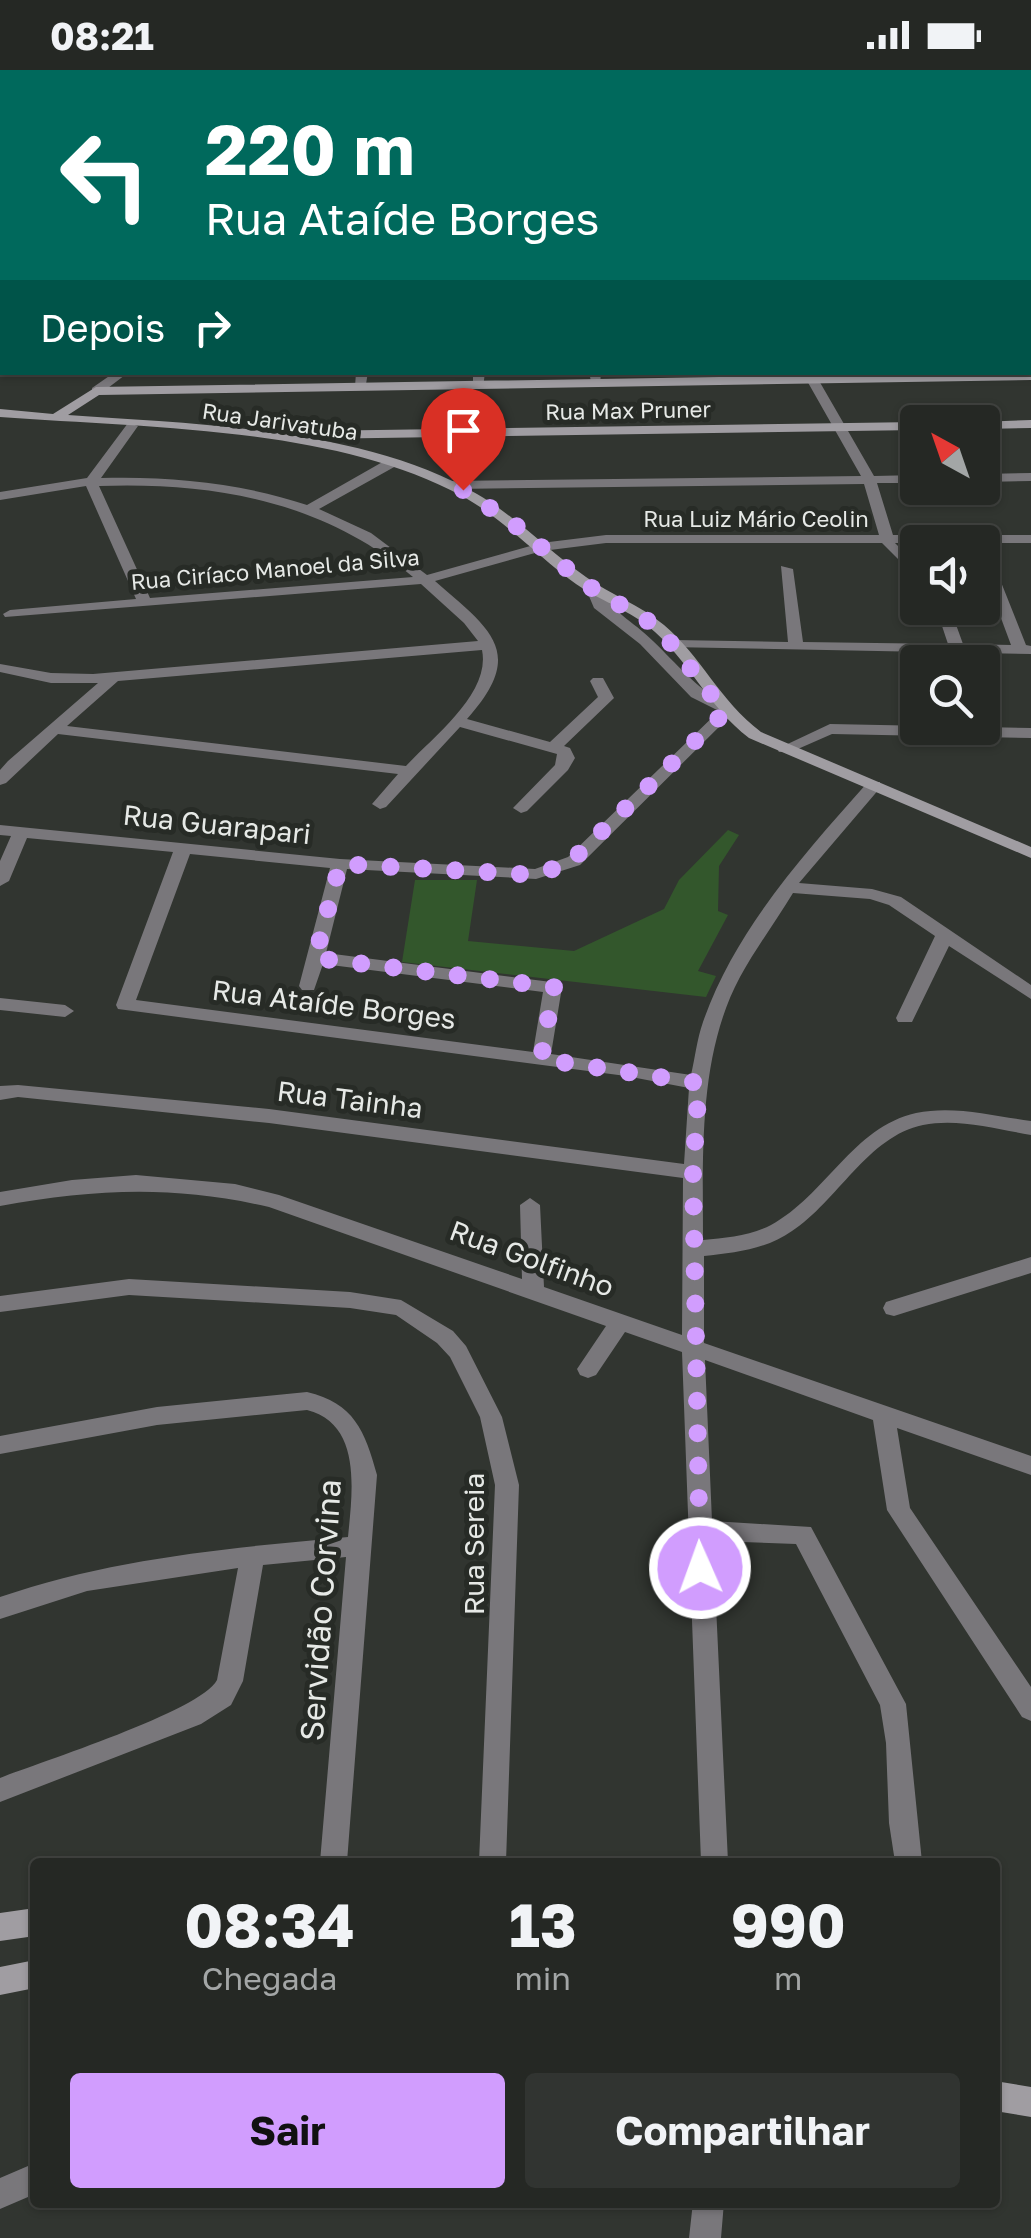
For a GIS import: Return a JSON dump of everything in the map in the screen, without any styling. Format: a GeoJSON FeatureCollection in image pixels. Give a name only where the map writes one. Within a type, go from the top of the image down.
{"type":"FeatureCollection","features":[{"type":"Feature","properties":{"kind":"street"},"geometry":{"type":"LineString","coordinates":[[56,418],[118,375]]}},
{"type":"Feature","properties":{"kind":"street"},"geometry":{"type":"LineString","coordinates":[[808,376],[870,479],[885,538],[900,555]]}},
{"type":"Feature","properties":{"kind":"street"},"geometry":{"type":"LineString","coordinates":[[96,391],[361,380],[1031,376]]}},
{"type":"Feature","properties":{"kind":"street","name":"Rua Jarivatuba"},"geometry":{"type":"LineString","coordinates":[[0,414],[280,439],[391,463],[451,485],[505,518],[592,589],[648,619],[674,644],[722,710],[755,735],[1031,853]]}},
{"type":"Feature","properties":{"kind":"street"},"geometry":{"type":"LineString","coordinates":[[1000,425],[1031,424]]}},
{"type":"Feature","properties":{"kind":"street"},"geometry":{"type":"LineString","coordinates":[[91,482],[132,426]]}},
{"type":"Feature","properties":{"kind":"street","name":"Rua Max Pruner"},"geometry":{"type":"LineString","coordinates":[[280,439],[900,426]]}},
{"type":"Feature","properties":{"kind":"street"},"geometry":{"type":"LineString","coordinates":[[308,510],[391,463]]}},
{"type":"Feature","properties":{"kind":"street"},"geometry":{"type":"LineString","coordinates":[[1000,478],[1031,477]]}},
{"type":"Feature","properties":{"kind":"street"},"geometry":{"type":"LineString","coordinates":[[451,485],[900,478]]}},
{"type":"Feature","properties":{"kind":"street"},"geometry":{"type":"LineString","coordinates":[[91,482],[145,603]]}},
{"type":"Feature","properties":{"kind":"street"},"geometry":{"type":"LineString","coordinates":[[0,496],[91,482],[210,488],[308,510],[364,534],[423,580],[470,619],[488,644],[493,665],[490,680],[380,804]]}},
{"type":"Feature","properties":{"kind":"street","name":"Rua Luiz Mário Ceolin"},"geometry":{"type":"LineString","coordinates":[[541,547],[632,538],[1031,539]]}},
{"type":"Feature","properties":{"kind":"street","name":"Rua Ciríaco Manoel da Silva"},"geometry":{"type":"LineString","coordinates":[[10,614],[423,580],[541,547]]}},
{"type":"Feature","properties":{"kind":"street"},"geometry":{"type":"LineString","coordinates":[[786,569],[796,646]]}},
{"type":"Feature","properties":{"kind":"street"},"geometry":{"type":"LineString","coordinates":[[592,589],[598,605],[645,641],[696,694],[722,710]]}},
{"type":"Feature","properties":{"kind":"street"},"geometry":{"type":"LineString","coordinates":[[1000,592],[1026,650],[1000,650]]}},
{"type":"Feature","properties":{"kind":"street"},"geometry":{"type":"LineString","coordinates":[[0,668],[50,678],[113,678],[488,644]]}},
{"type":"Feature","properties":{"kind":"street"},"geometry":{"type":"LineString","coordinates":[[674,644],[900,648]]}},
{"type":"Feature","properties":{"kind":"street"},"geometry":{"type":"LineString","coordinates":[[0,780],[113,678]]}},
{"type":"Feature","properties":{"kind":"street"},"geometry":{"type":"LineString","coordinates":[[555,746],[606,698],[607,692],[598,680]]}},
{"type":"Feature","properties":{"kind":"street","name":"Rua Guarapari"},"geometry":{"type":"LineString","coordinates":[[0,830],[340,864],[522,874],[565,867],[722,710]]}},
{"type":"Feature","properties":{"kind":"street"},"geometry":{"type":"LineString","coordinates":[[456,721],[555,746],[567,755],[565,762],[521,808]]}},
{"type":"Feature","properties":{"kind":"street"},"geometry":{"type":"LineString","coordinates":[[54,729],[410,771]]}},
{"type":"Feature","properties":{"kind":"street"},"geometry":{"type":"LineString","coordinates":[[785,749],[830,730],[1031,733]]}},
{"type":"Feature","properties":{"kind":"street"},"geometry":{"type":"LineString","coordinates":[[714,1858],[693,1348],[693,1172],[699,1083],[716,1008],[787,888],[832,829],[874,785]]}},
{"type":"Feature","properties":{"kind":"street"},"geometry":{"type":"LineString","coordinates":[[0,881],[21,832]]}},
{"type":"Feature","properties":{"kind":"street","name":"Rua Ataíde Borges"},"geometry":{"type":"LineString","coordinates":[[183,850],[125,1005],[699,1083]]}},
{"type":"Feature","properties":{"kind":"street"},"geometry":{"type":"LineString","coordinates":[[308,986],[340,864]]}},
{"type":"Feature","properties":{"kind":"street"},"geometry":{"type":"LineString","coordinates":[[787,888],[883,896],[904,905],[1031,993]]}},
{"type":"Feature","properties":{"kind":"street"},"geometry":{"type":"LineString","coordinates":[[905,1018],[946,933]]}},
{"type":"Feature","properties":{"kind":"street"},"geometry":{"type":"LineString","coordinates":[[315,958],[554,987],[541,1059]]}},
{"type":"Feature","properties":{"kind":"street"},"geometry":{"type":"LineString","coordinates":[[0,1004],[65,1011]]}},
{"type":"Feature","properties":{"kind":"street","name":"Rua Tainha"},"geometry":{"type":"LineString","coordinates":[[0,1093],[18,1091],[269,1116],[693,1172]]}},
{"type":"Feature","properties":{"kind":"street"},"geometry":{"type":"LineString","coordinates":[[694,1249],[750,1241],[784,1227],[884,1136],[913,1120],[954,1118],[1031,1128]]}},
{"type":"Feature","properties":{"kind":"street","name":"Rua Golfinho"},"geometry":{"type":"LineString","coordinates":[[0,1199],[112,1180],[200,1184],[308,1210],[1031,1466]]}},
{"type":"Feature","properties":{"kind":"street"},"geometry":{"type":"LineString","coordinates":[[530,1206],[533,1290]]}},
{"type":"Feature","properties":{"kind":"street"},"geometry":{"type":"LineString","coordinates":[[894,1308],[1031,1265]]}},
{"type":"Feature","properties":{"kind":"street","name":"Rua Sereia"},"geometry":{"type":"LineString","coordinates":[[0,1304],[130,1287],[350,1300],[401,1308],[445,1337],[458,1352],[490,1417],[506,1485],[493,1858]]}},
{"type":"Feature","properties":{"kind":"street"},"geometry":{"type":"LineString","coordinates":[[588,1369],[620,1322]]}},
{"type":"Feature","properties":{"kind":"street","name":"Servidão Corvina"},"geometry":{"type":"LineString","coordinates":[[0,1445],[157,1416],[307,1401],[322,1403],[351,1430],[365,1475],[334,1858]]}},
{"type":"Feature","properties":{"kind":"street"},"geometry":{"type":"LineString","coordinates":[[884,1414],[899,1510],[1031,1708]]}},
{"type":"Feature","properties":{"kind":"street"},"geometry":{"type":"LineString","coordinates":[[698,1530],[802,1534],[894,1704],[900,1730],[903,1834],[909,1858]]}},
{"type":"Feature","properties":{"kind":"street"},"geometry":{"type":"LineString","coordinates":[[0,1608],[74,1584],[252,1557],[360,1546]]}},
{"type":"Feature","properties":{"kind":"street"},"geometry":{"type":"LineString","coordinates":[[0,1790],[192,1716],[222,1697],[230,1682],[252,1557]]}},
{"type":"Feature","properties":{"kind":"street"},"geometry":{"type":"LineString","coordinates":[[0,1927],[30,1923]]}},
{"type":"Feature","properties":{"kind":"street"},"geometry":{"type":"LineString","coordinates":[[0,1980],[30,1975]]}},
{"type":"Feature","properties":{"kind":"street"},"geometry":{"type":"LineString","coordinates":[[1000,2097],[1031,2102]]}},
{"type":"Feature","properties":{"kind":"street"},"geometry":{"type":"LineString","coordinates":[[0,2194],[30,2180]]}},
{"type":"Feature","properties":{"kind":"street"},"geometry":{"type":"LineString","coordinates":[[706,2238],[708,2208]]}},
{"type":"Feature","properties":{"kind":"green space"},"geometry":{"type":"Polygon","coordinates":[[[728,830],[739,835],[719,866],[718,911],[728,915],[698,971],[716,976],[706,997],[402,962],[415,880],[477,880],[468,941],[574,951],[664,909],[679,880],[728,830]]]}},
{"type":"Feature","properties":{"kind":"route"},"geometry":{"type":"LineString","coordinates":[[463,490],[514,524],[585,584],[658,627],[725,712],[565,867],[522,874],[340,864],[315,958],[554,987],[541,1059],[699,1083],[693,1172],[693,1348],[700,1568]]}}]}
